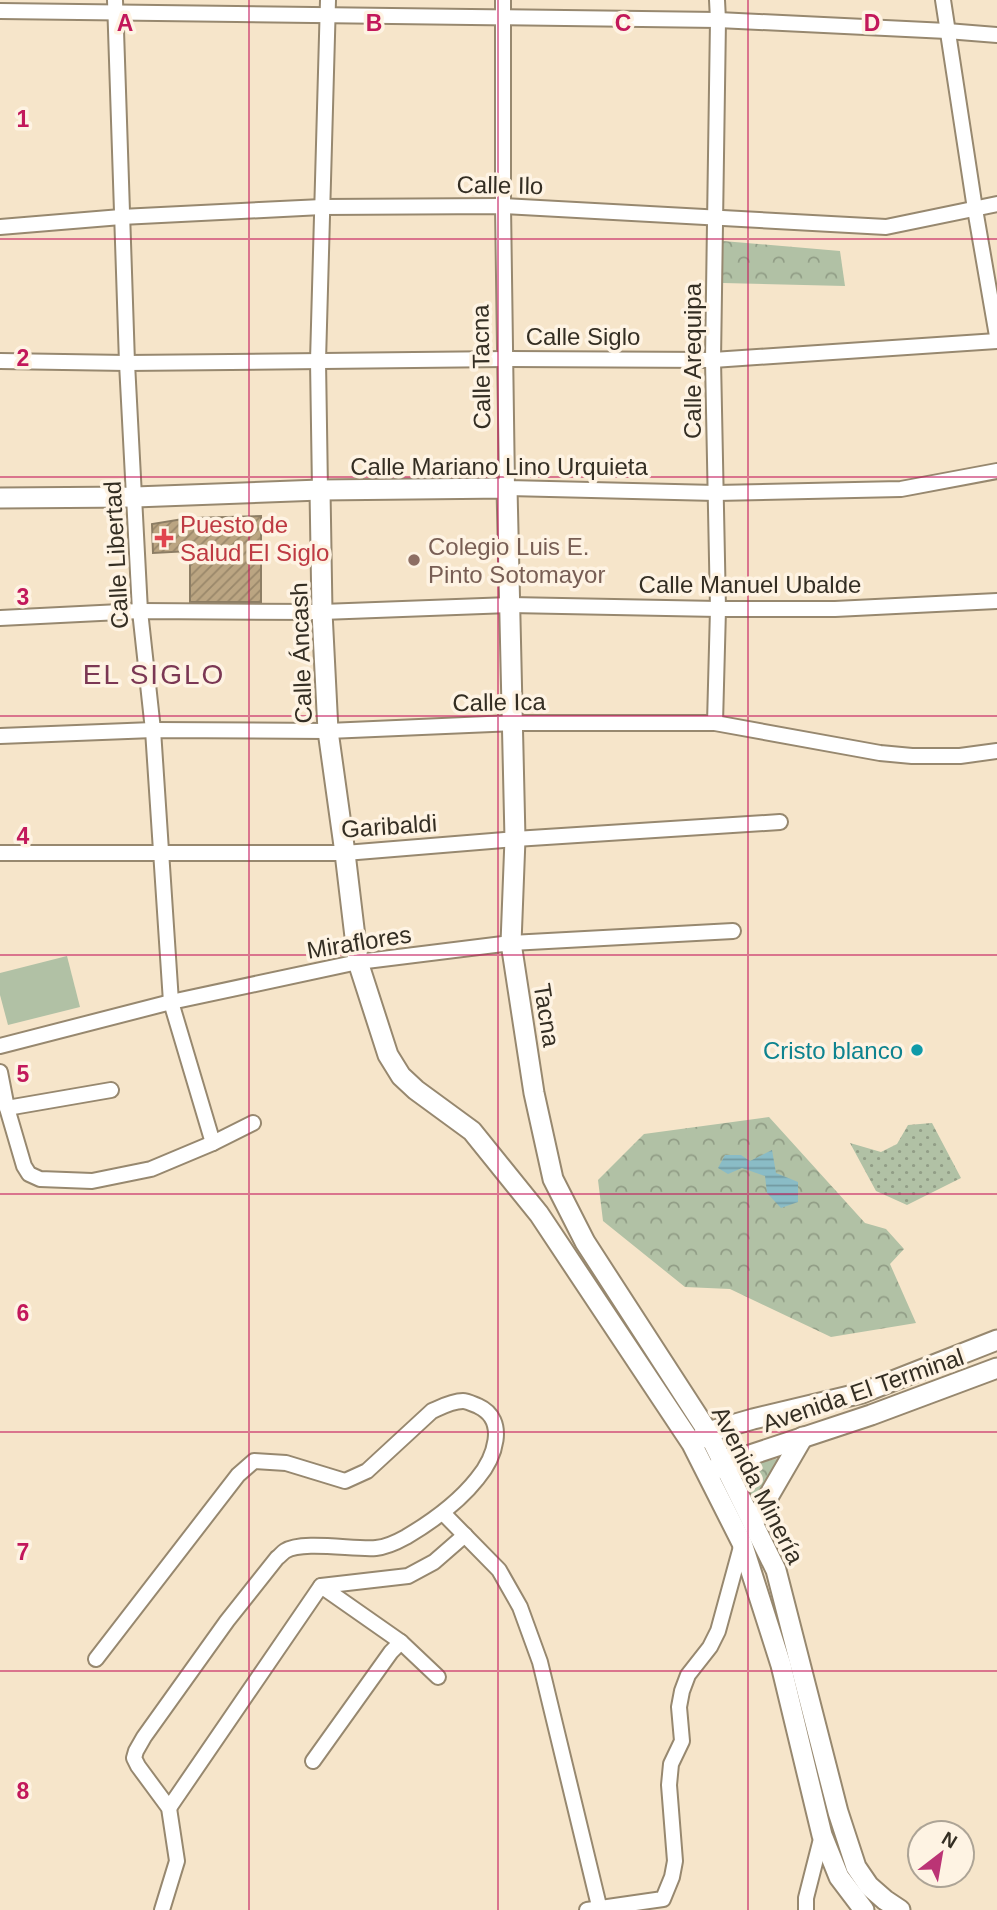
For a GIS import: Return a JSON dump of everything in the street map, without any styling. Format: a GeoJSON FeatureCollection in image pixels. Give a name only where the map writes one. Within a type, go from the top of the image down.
{"type":"FeatureCollection","features":[{"type":"Feature","properties":{"kind":"main road","name":"Calle Mariano Lino Urquieta"},"geometry":{"type":"LineString","coordinates":[[0,498],[507,488]]}},
{"type":"Feature","properties":{"kind":"main road","name":"Calle Tacna"},"geometry":{"type":"LineString","coordinates":[[507,488],[515,839],[511,943]]}},
{"type":"Feature","properties":{"kind":"main road","name":"Calle Áncash"},"geometry":{"type":"LineString","coordinates":[[320,490],[328,731],[358,962],[388,1055],[401,1076],[472,1132]]}},
{"type":"Feature","properties":{"kind":"main road","name":"Tacna"},"geometry":{"type":"LineString","coordinates":[[511,943],[534,1093]]}},
{"type":"Feature","properties":{"kind":"main road","name":"Avenida Minería"},"geometry":{"type":"LineString","coordinates":[[534,1093],[553,1179],[584,1242],[700,1438],[715,1469],[781,1665],[822,1835],[839,1877],[864,1910]]}},
{"type":"Feature","properties":{"kind":"main road","name":"Avenida Minería"},"geometry":{"type":"LineString","coordinates":[[472,1132],[539,1214],[700,1438]]}},
{"type":"Feature","properties":{"kind":"main road","name":"Avenida El Terminal"},"geometry":{"type":"LineString","coordinates":[[700,1438],[753,1419],[862,1392],[997,1340]]}},
{"type":"Feature","properties":{"kind":"main road","name":"Avenida El Terminal"},"geometry":{"type":"LineString","coordinates":[[715,1469],[997,1368]]}},
{"type":"Feature","properties":{"kind":"main road"},"geometry":{"type":"LineString","coordinates":[[862,1392],[871,1415]]}},
{"type":"Feature","properties":{"kind":"main road"},"geometry":{"type":"LineString","coordinates":[[753,1523],[803,1437]]}},
{"type":"Feature","properties":{"kind":"main road","name":"Avenida Minería"},"geometry":{"type":"LineString","coordinates":[[715,1469],[753,1523],[776,1570],[838,1812],[856,1867],[869,1886],[901,1910]]}},
{"type":"Feature","properties":{"kind":"street","name":"Calle Tacna"},"geometry":{"type":"LineString","coordinates":[[503,0],[507,488]]}},
{"type":"Feature","properties":{"kind":"street","name":"Calle Arequipa"},"geometry":{"type":"LineString","coordinates":[[715,723],[718,609],[713,360],[717,0]]}},
{"type":"Feature","properties":{"kind":"street"},"geometry":{"type":"LineString","coordinates":[[943,0],[997,338]]}},
{"type":"Feature","properties":{"kind":"street"},"geometry":{"type":"LineString","coordinates":[[0,11],[115,6],[327,8],[503,18],[718,20],[997,35]]}},
{"type":"Feature","properties":{"kind":"street","name":"Calle Libertad"},"geometry":{"type":"LineString","coordinates":[[115,6],[127,363],[140,611],[153,730],[171,1002],[213,1143]]}},
{"type":"Feature","properties":{"kind":"street","name":"Calle Áncash"},"geometry":{"type":"LineString","coordinates":[[320,490],[318,360],[327,8]]}},
{"type":"Feature","properties":{"kind":"street","name":"Calle Ilo"},"geometry":{"type":"LineString","coordinates":[[0,227],[121,217],[322,206],[503,206],[886,228],[997,204]]}},
{"type":"Feature","properties":{"kind":"street","name":"Calle Siglo"},"geometry":{"type":"LineString","coordinates":[[0,361],[127,363],[713,360],[997,338]]}},
{"type":"Feature","properties":{"kind":"street","name":"Calle Mariano Lino Urquieta"},"geometry":{"type":"LineString","coordinates":[[507,488],[716,493],[901,489],[997,471]]}},
{"type":"Feature","properties":{"kind":"street","name":"Calle Manuel Ubalde"},"geometry":{"type":"LineString","coordinates":[[0,618],[140,611],[322,612],[510,605],[835,609],[997,601]]}},
{"type":"Feature","properties":{"kind":"street","name":"Calle Ica"},"geometry":{"type":"LineString","coordinates":[[0,736],[153,730],[328,731],[513,723],[715,723],[891,754],[960,756],[997,751]]}},
{"type":"Feature","properties":{"kind":"street","name":"Garibaldi"},"geometry":{"type":"LineString","coordinates":[[0,853],[345,853],[780,822]]}},
{"type":"Feature","properties":{"kind":"street","name":"Miraflores"},"geometry":{"type":"LineString","coordinates":[[0,1046],[171,1002],[358,962],[511,943],[733,931]]}},
{"type":"Feature","properties":{"kind":"street"},"geometry":{"type":"LineString","coordinates":[[0,1072],[7,1108],[24,1166],[29,1174],[40,1179],[92,1181],[151,1169],[253,1123]]}},
{"type":"Feature","properties":{"kind":"street"},"geometry":{"type":"LineString","coordinates":[[7,1108],[111,1090]]}},
{"type":"Feature","properties":{"kind":"street"},"geometry":{"type":"LineString","coordinates":[[96,1659],[238,1475],[254,1461],[286,1463],[345,1481],[367,1471],[432,1411],[445,1405],[464,1401],[482,1408],[494,1419],[497,1436],[493,1452],[478,1478],[443,1513],[391,1545],[376,1548],[296,1547],[286,1550],[277,1558],[227,1621],[144,1737],[134,1758],[169,1808],[177,1861],[162,1910]]}},
{"type":"Feature","properties":{"kind":"street"},"geometry":{"type":"LineString","coordinates":[[443,1513],[499,1570],[520,1607],[540,1662],[595,1909],[662,1904],[675,1861],[669,1785],[671,1765],[682,1741],[679,1707],[682,1691],[688,1675],[710,1647],[718,1631],[742,1543]]}},
{"type":"Feature","properties":{"kind":"street"},"geometry":{"type":"LineString","coordinates":[[169,1808],[321,1586],[408,1576],[434,1562],[465,1535]]}},
{"type":"Feature","properties":{"kind":"street"},"geometry":{"type":"LineString","coordinates":[[321,1586],[401,1642],[438,1677]]}},
{"type":"Feature","properties":{"kind":"street"},"geometry":{"type":"LineString","coordinates":[[313,1761],[401,1642]]}},
{"type":"Feature","properties":{"kind":"street"},"geometry":{"type":"LineString","coordinates":[[806,1910],[806,1898],[822,1835]]}},
{"type":"Feature","properties":{"kind":"green space"},"geometry":{"type":"Polygon","coordinates":[[[723,241],[840,251],[845,286],[723,283],[723,241]]]}},
{"type":"Feature","properties":{"kind":"green space"},"geometry":{"type":"Polygon","coordinates":[[[67,956],[80,1007],[8,1025],[0,995],[0,973],[67,956]]]}},
{"type":"Feature","properties":{"kind":"green space"},"geometry":{"type":"Polygon","coordinates":[[[769,1117],[865,1223],[886,1229],[904,1249],[890,1264],[916,1323],[831,1337],[730,1289],[685,1287],[603,1221],[598,1180],[644,1134],[769,1117]]]}},
{"type":"Feature","properties":{"kind":"green space"},"geometry":{"type":"Polygon","coordinates":[[[932,1123],[961,1178],[907,1205],[876,1191],[850,1143],[881,1152],[897,1144],[908,1125],[932,1123]]]}},
{"type":"Feature","properties":{"kind":"green space"},"geometry":{"type":"Polygon","coordinates":[[[781,1458],[754,1508],[734,1468],[781,1458]]]}},
{"type":"Feature","properties":{"kind":"water"},"geometry":{"type":"Polygon","coordinates":[[[772,1150],[776,1173],[798,1182],[798,1202],[781,1208],[767,1193],[765,1176],[742,1168],[728,1174],[718,1168],[725,1155],[741,1155],[750,1161],[772,1150]]]}},
{"type":"Feature","properties":{"kind":"building"},"geometry":{"type":"Polygon","coordinates":[[[261,516],[261,602],[190,602],[190,551],[153,553],[152,524],[189,518],[261,516]]]}},
{"type":"Feature","properties":{"kind":"place","name":"Puesto de Salud El Siglo"},"geometry":{"type":"Point","coordinates":[164,538]}},
{"type":"Feature","properties":{"kind":"place","name":"Colegio Luis E. Pinto Sotomayor"},"geometry":{"type":"Point","coordinates":[414,560]}},
{"type":"Feature","properties":{"kind":"place","name":"Cristo blanco"},"geometry":{"type":"Point","coordinates":[917,1050]}},
{"type":"Feature","properties":{"kind":"district","name":"EL SIGLO"},"geometry":{"type":"Point","coordinates":[154,674]}}]}
